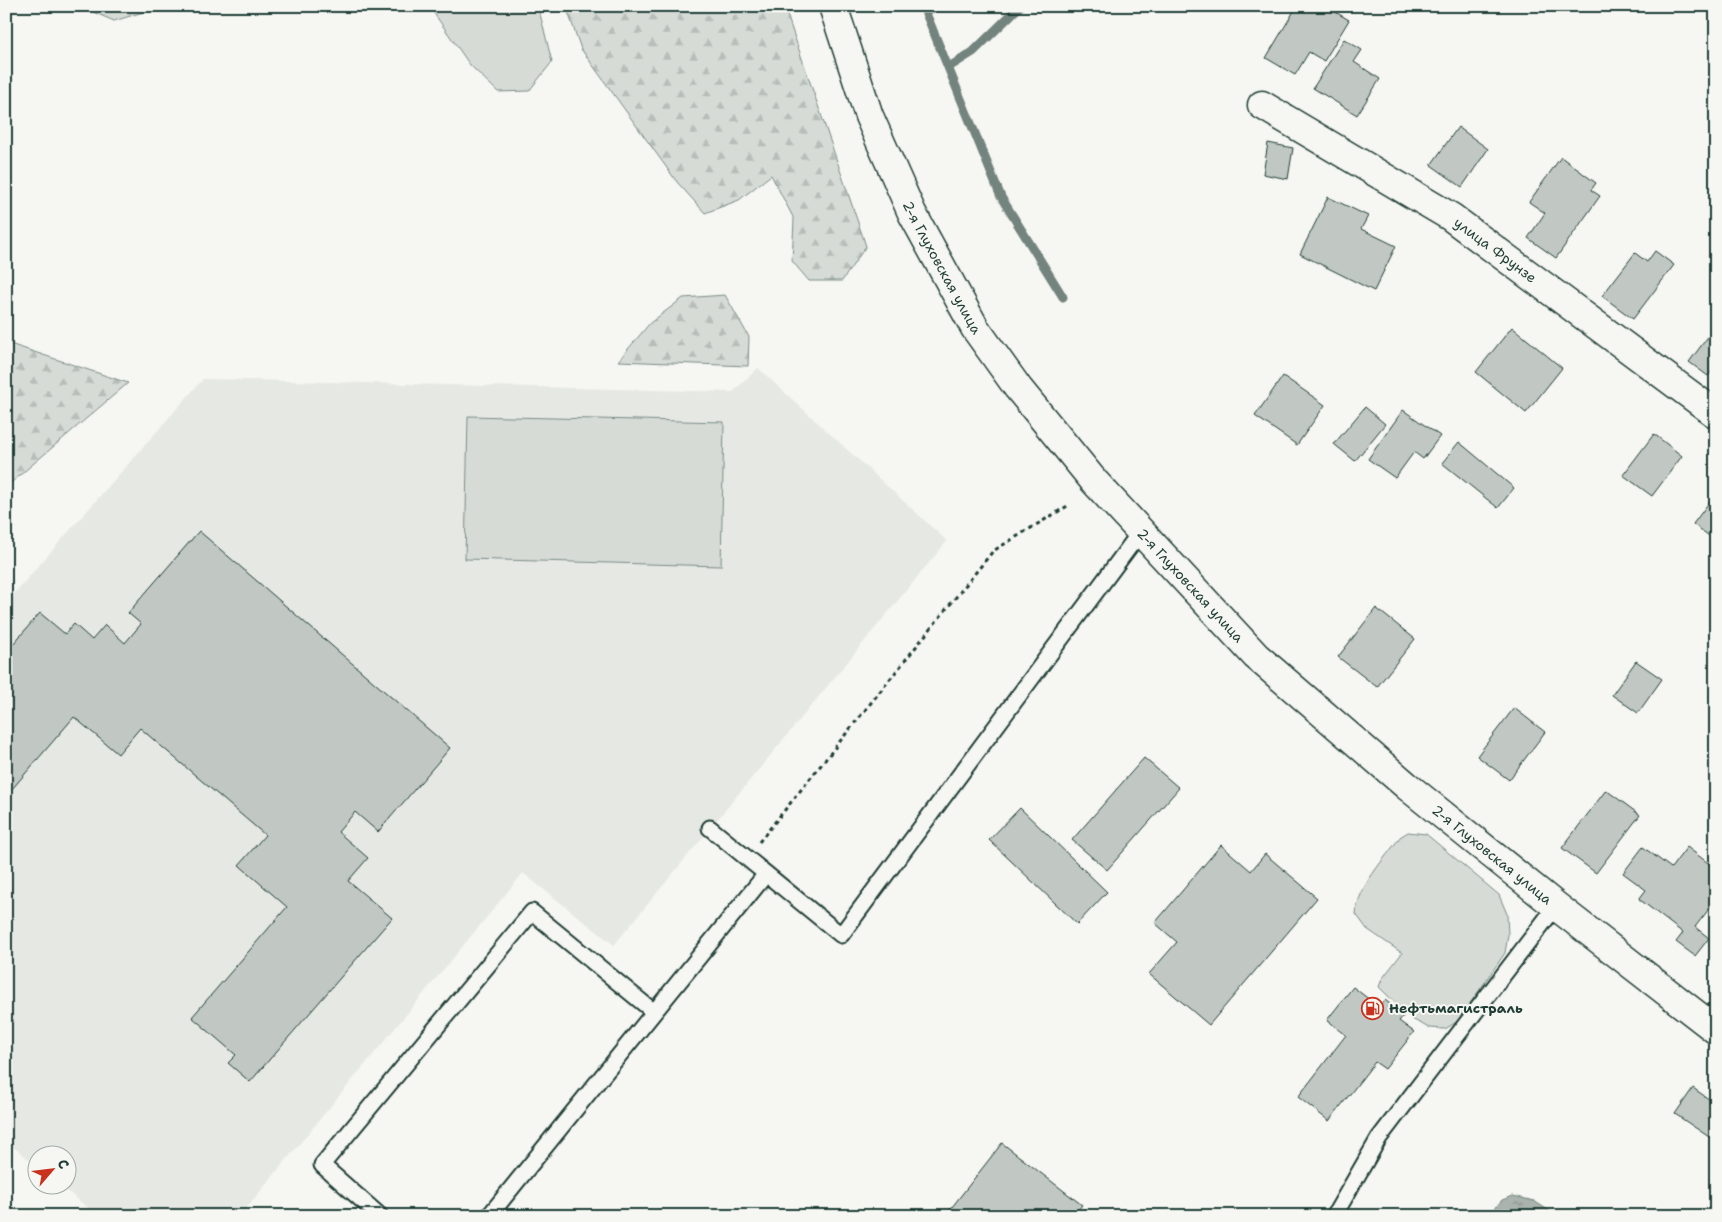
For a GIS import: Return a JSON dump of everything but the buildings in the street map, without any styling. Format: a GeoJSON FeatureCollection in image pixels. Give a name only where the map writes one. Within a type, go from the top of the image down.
{"type":"FeatureCollection","features":[{"type":"Feature","properties":{"kind":"main road","name":"2-я Глуховская улица"},"geometry":{"type":"LineString","coordinates":[[833,6],[869,116],[900,187],[912,213],[975,328],[1018,388],[1094,481],[1256,656],[1407,786],[1556,906],[1716,1030]]}},
{"type":"Feature","properties":{"kind":"main road","name":"улица Фрунзе"},"geometry":{"type":"LineString","coordinates":[[1262,105],[1451,217],[1716,414]]}},
{"type":"Feature","properties":{"kind":"lane"},"geometry":{"type":"LineString","coordinates":[[710,828],[841,935],[1140,531]]}},
{"type":"Feature","properties":{"kind":"lane"},"geometry":{"type":"LineString","coordinates":[[489,1216],[766,874]]}},
{"type":"Feature","properties":{"kind":"lane"},"geometry":{"type":"LineString","coordinates":[[1334,1216],[1380,1138],[1556,906]]}},
{"type":"Feature","properties":{"kind":"lane"},"geometry":{"type":"LineString","coordinates":[[380,1216],[322,1165],[532,912],[654,1012]]}},
{"type":"Feature","properties":{"kind":"path"},"geometry":{"type":"LineString","coordinates":[[746,858],[993,551],[1069,504]]}},
{"type":"Feature","properties":{"kind":"shaded area"},"geometry":{"type":"Polygon","coordinates":[[[758,368],[947,541],[614,945],[523,873],[240,1216],[98,1216],[71,1194],[78,1194],[78,1144],[28,1144],[28,1159],[6,1141],[6,603],[203,379],[733,392],[758,368]]]}},
{"type":"Feature","properties":{"kind":"green space"},"geometry":{"type":"Polygon","coordinates":[[[79,6],[153,6],[153,9],[114,21],[79,6]]]}},
{"type":"Feature","properties":{"kind":"green space"},"geometry":{"type":"Polygon","coordinates":[[[429,6],[538,6],[552,62],[529,91],[498,92],[470,65],[429,6]]]}},
{"type":"Feature","properties":{"kind":"green space"},"geometry":{"type":"Polygon","coordinates":[[[566,6],[784,6],[866,246],[842,281],[809,281],[792,261],[794,219],[771,175],[739,200],[705,213],[677,182],[581,49],[566,6]]]}},
{"type":"Feature","properties":{"kind":"green space"},"geometry":{"type":"Polygon","coordinates":[[[725,295],[749,337],[748,366],[618,361],[650,323],[683,298],[725,295]]]}},
{"type":"Feature","properties":{"kind":"green space"},"geometry":{"type":"Polygon","coordinates":[[[10,344],[128,383],[6,487],[6,345],[10,344]]]}},
{"type":"Feature","properties":{"kind":"green space"},"geometry":{"type":"Polygon","coordinates":[[[468,416],[724,422],[721,566],[465,559],[468,416]]]}},
{"type":"Feature","properties":{"kind":"green space"},"geometry":{"type":"Polygon","coordinates":[[[1408,832],[1426,834],[1499,895],[1507,914],[1508,935],[1505,953],[1458,1021],[1445,1029],[1429,1028],[1412,1019],[1379,987],[1382,979],[1402,953],[1367,929],[1356,914],[1361,893],[1367,883],[1400,837],[1408,832]]]}},
{"type":"Feature","properties":{"kind":"water"},"geometry":{"type":"Polygon","coordinates":[[[1513,1196],[1534,1201],[1557,1216],[1488,1216],[1502,1200],[1513,1196]]]}},
{"type":"Feature","properties":{"kind":"waterway"},"geometry":{"type":"LineString","coordinates":[[923,6],[1001,197],[1063,297]]}},
{"type":"Feature","properties":{"kind":"waterway"},"geometry":{"type":"LineString","coordinates":[[949,67],[973,52],[1020,6]]}},
{"type":"Feature","properties":{"kind":"place","name":"Нефтьмагистраль"},"geometry":{"type":"Point","coordinates":[1373,1008]}}]}
